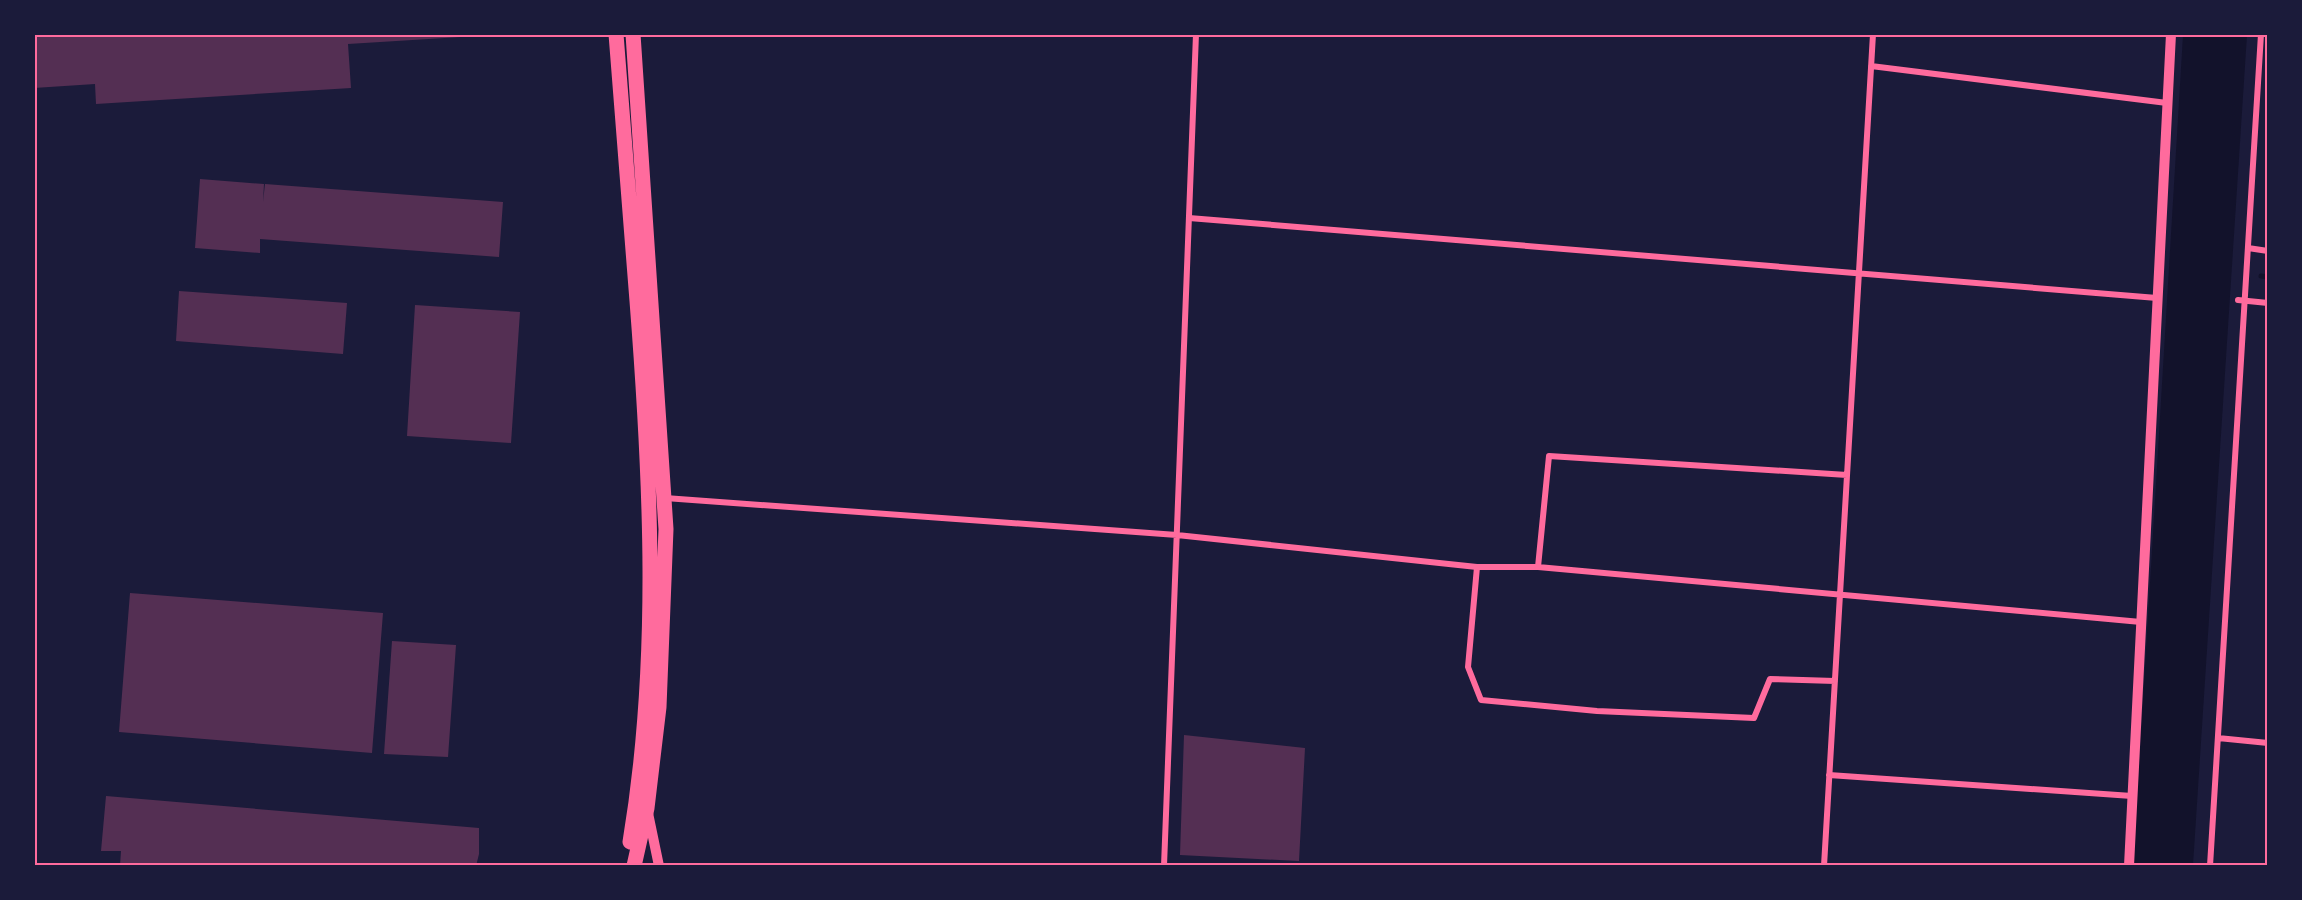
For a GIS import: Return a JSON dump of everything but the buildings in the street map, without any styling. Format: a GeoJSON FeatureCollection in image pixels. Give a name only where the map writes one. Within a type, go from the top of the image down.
{"type":"FeatureCollection","features":[{"type":"Feature","properties":{"kind":"main road"},"geometry":{"type":"LineString","coordinates":[[616,34],[647,431],[651,533],[651,603],[645,718],[626,866]]}},
{"type":"Feature","properties":{"kind":"main road"},"geometry":{"type":"LineString","coordinates":[[633,34],[666,528],[659,707],[647,808],[634,866]]}},
{"type":"Feature","properties":{"kind":"street"},"geometry":{"type":"LineString","coordinates":[[1164,866],[1196,34]]}},
{"type":"Feature","properties":{"kind":"street"},"geometry":{"type":"LineString","coordinates":[[1824,866],[1873,34]]}},
{"type":"Feature","properties":{"kind":"street"},"geometry":{"type":"LineString","coordinates":[[2128,866],[2171,34]]}},
{"type":"Feature","properties":{"kind":"street"},"geometry":{"type":"LineString","coordinates":[[2210,866],[2241,300],[2248,248],[2261,34]]}},
{"type":"Feature","properties":{"kind":"street"},"geometry":{"type":"LineString","coordinates":[[1871,66],[2167,103]]}},
{"type":"Feature","properties":{"kind":"street"},"geometry":{"type":"LineString","coordinates":[[1189,218],[2157,298]]}},
{"type":"Feature","properties":{"kind":"street"},"geometry":{"type":"LineString","coordinates":[[2248,248],[2268,251]]}},
{"type":"Feature","properties":{"kind":"street"},"geometry":{"type":"LineString","coordinates":[[2241,300],[2268,303]]}},
{"type":"Feature","properties":{"kind":"street"},"geometry":{"type":"LineString","coordinates":[[1538,567],[1549,456],[1847,475]]}},
{"type":"Feature","properties":{"kind":"street"},"geometry":{"type":"LineString","coordinates":[[664,498],[1177,535],[1477,567],[1538,567],[2141,622]]}},
{"type":"Feature","properties":{"kind":"street"},"geometry":{"type":"LineString","coordinates":[[1477,567],[1468,667],[1481,700],[1597,711],[1754,718],[1770,679],[1834,681]]}},
{"type":"Feature","properties":{"kind":"street"},"geometry":{"type":"LineString","coordinates":[[2218,738],[2268,743]]}},
{"type":"Feature","properties":{"kind":"street"},"geometry":{"type":"LineString","coordinates":[[1829,775],[2132,796]]}},
{"type":"Feature","properties":{"kind":"street"},"geometry":{"type":"LineString","coordinates":[[647,808],[659,866]]}},
{"type":"Feature","properties":{"kind":"shaded area"},"geometry":{"type":"Polygon","coordinates":[[[2183,35],[2247,35],[2193,865],[2133,866],[2183,35]]]}},
{"type":"Feature","properties":{"kind":"waterway"},"geometry":{"type":"LineString","coordinates":[[2261,276],[2268,277]]}}]}
